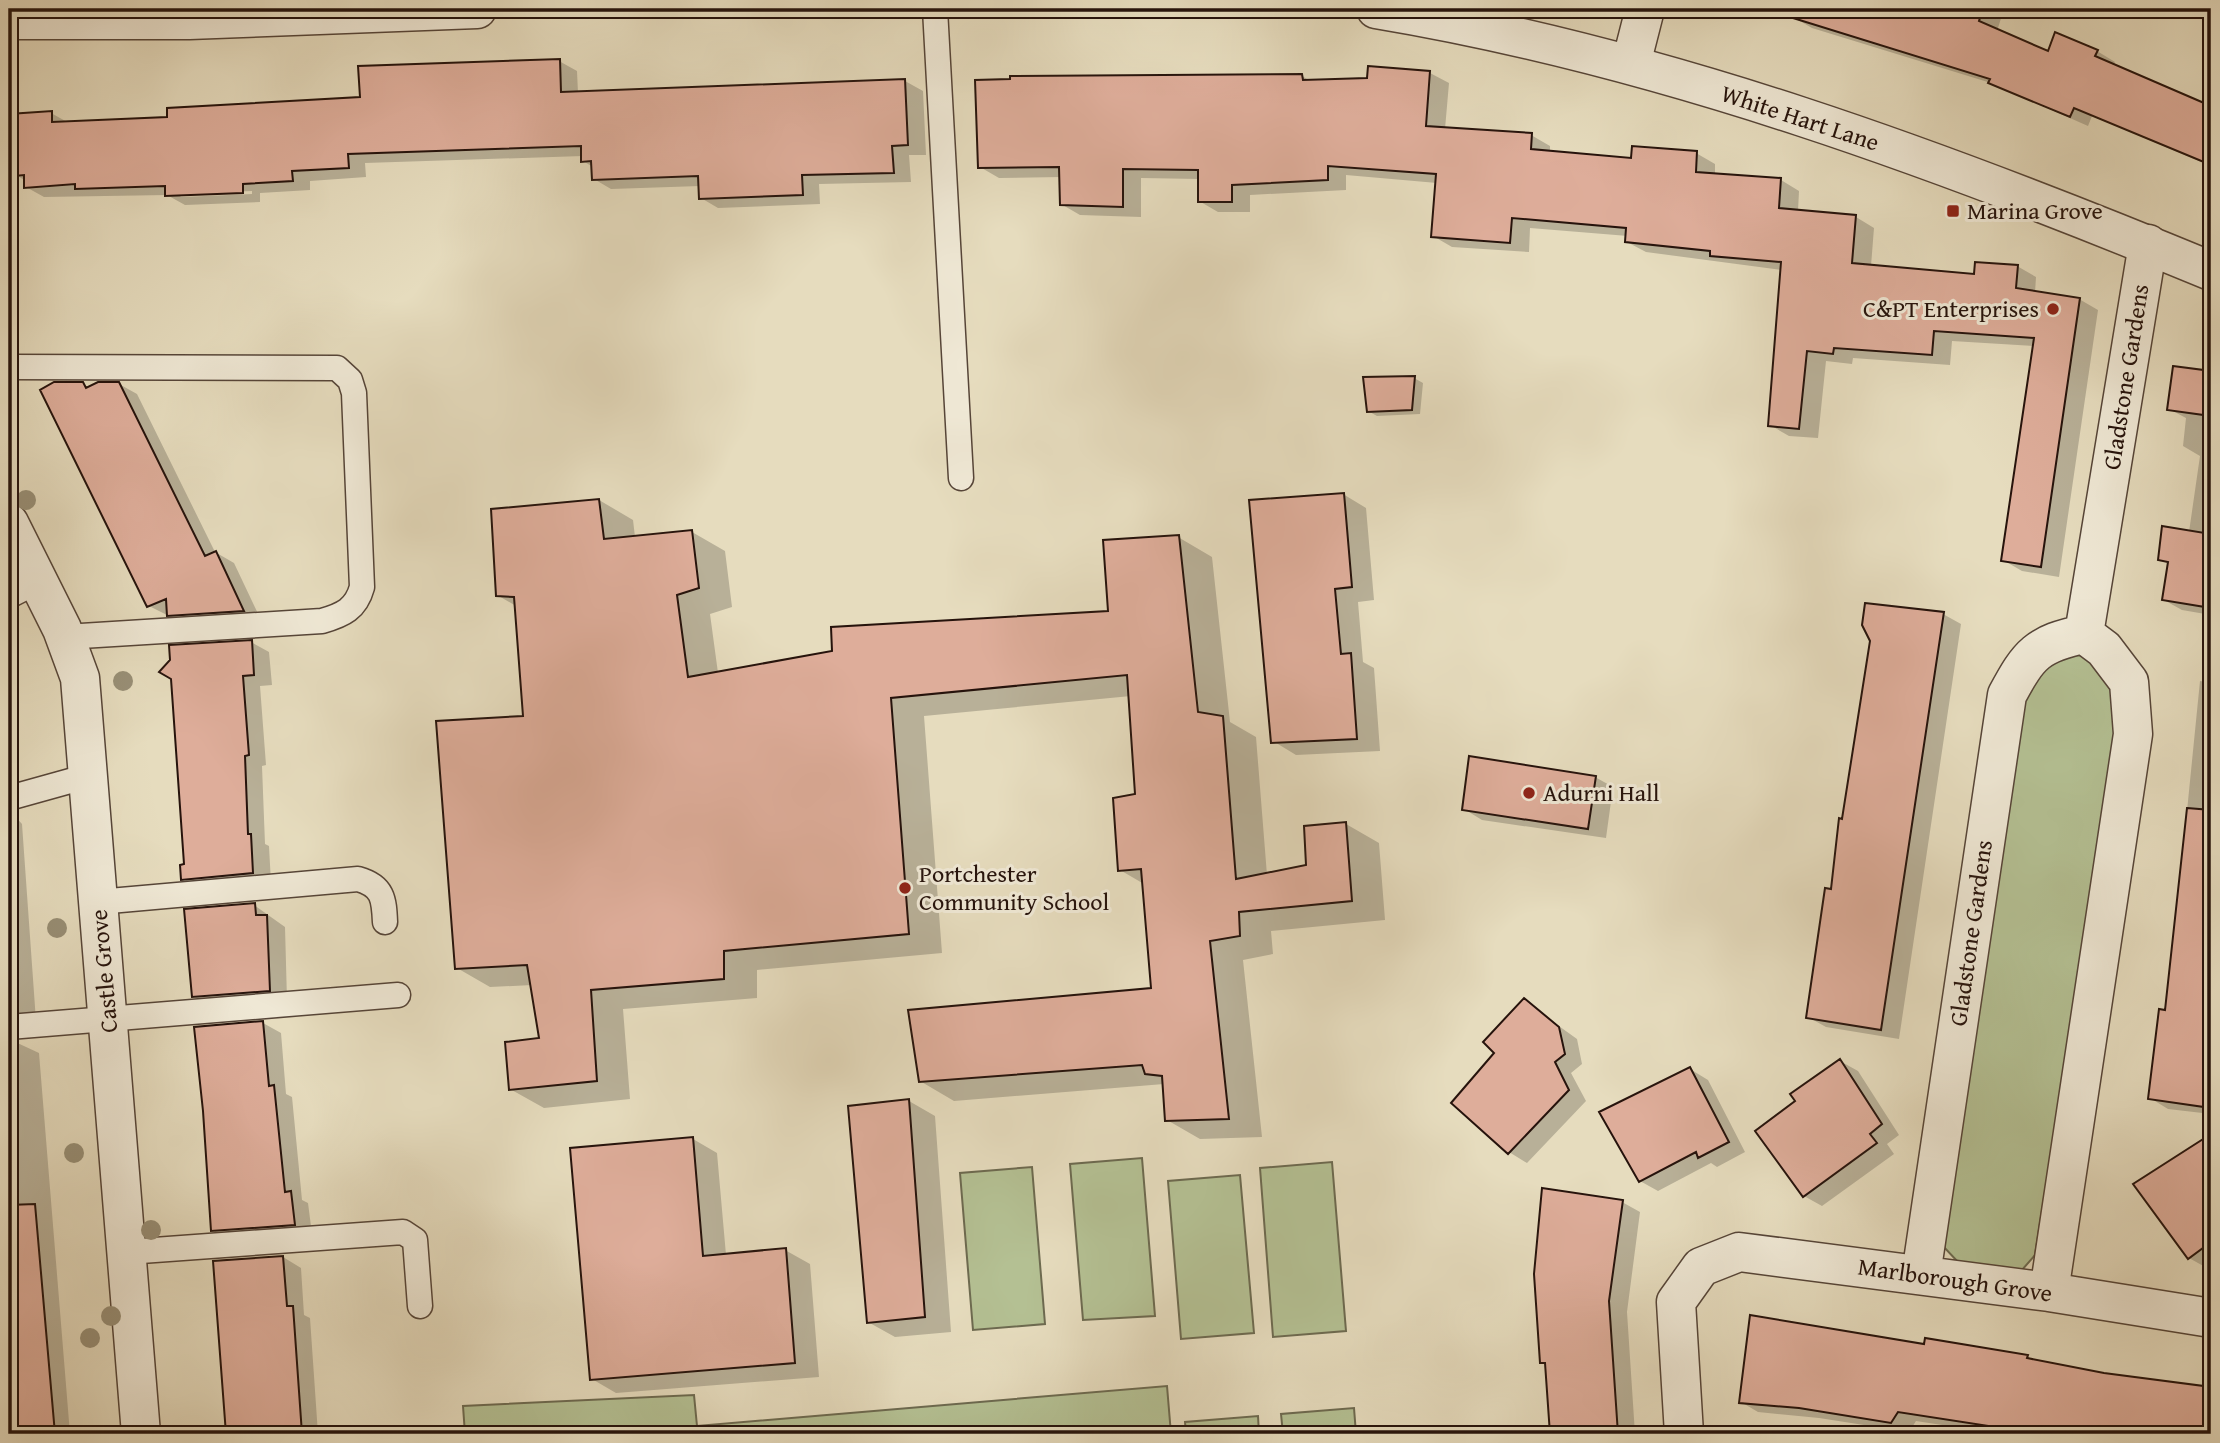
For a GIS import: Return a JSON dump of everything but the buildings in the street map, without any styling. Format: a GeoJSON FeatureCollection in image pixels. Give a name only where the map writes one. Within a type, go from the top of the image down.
{"type":"FeatureCollection","features":[{"type":"Feature","properties":{"kind":"street"},"geometry":{"type":"LineString","coordinates":[[22,17],[189,20],[477,9]]}},
{"type":"Feature","properties":{"kind":"street","name":"White Hart Lane"},"geometry":{"type":"LineString","coordinates":[[1376,9],[1483,27],[1631,64],[1880,143],[2148,244],[2211,271]]}},
{"type":"Feature","properties":{"kind":"street"},"geometry":{"type":"LineString","coordinates":[[1631,64],[1645,9]]}},
{"type":"Feature","properties":{"kind":"street","name":"Gladstone Gardens"},"geometry":{"type":"LineString","coordinates":[[1921,1275],[2007,695],[2025,661],[2056,640],[2084,634],[2148,244]]}},
{"type":"Feature","properties":{"kind":"street","name":"Castle Grove"},"geometry":{"type":"LineString","coordinates":[[9,523],[23,588],[65,637],[80,678],[141,1434]]}},
{"type":"Feature","properties":{"kind":"street"},"geometry":{"type":"LineString","coordinates":[[2049,1292],[2133,734],[2129,682],[2104,649],[2084,634]]}},
{"type":"Feature","properties":{"kind":"street","name":"Marlborough Grove"},"geometry":{"type":"LineString","coordinates":[[1684,1434],[1676,1301],[1701,1267],[1739,1252],[2049,1292],[2211,1318]]}},
{"type":"Feature","properties":{"kind":"lane"},"geometry":{"type":"LineString","coordinates":[[934,9],[961,478]]}},
{"type":"Feature","properties":{"kind":"lane"},"geometry":{"type":"LineString","coordinates":[[9,367],[337,368],[350,380],[354,393],[362,587],[358,600],[344,614],[322,621],[65,637]]}},
{"type":"Feature","properties":{"kind":"lane"},"geometry":{"type":"LineString","coordinates":[[9,798],[88,776]]}},
{"type":"Feature","properties":{"kind":"lane"},"geometry":{"type":"LineString","coordinates":[[98,902],[358,879],[373,883],[384,897],[385,922]]}},
{"type":"Feature","properties":{"kind":"lane"},"geometry":{"type":"LineString","coordinates":[[9,1027],[398,995]]}},
{"type":"Feature","properties":{"kind":"lane"},"geometry":{"type":"LineString","coordinates":[[127,1252],[403,1232],[415,1240],[420,1306]]}},
{"type":"Feature","properties":{"kind":"green space"},"geometry":{"type":"Polygon","coordinates":[[[2064,654],[2088,656],[2113,683],[2120,716],[2035,1255],[2022,1270],[1958,1262],[1941,1244],[2023,700],[2038,673],[2064,654]]]}},
{"type":"Feature","properties":{"kind":"green space"},"geometry":{"type":"Polygon","coordinates":[[[1142,1158],[1155,1316],[1083,1320],[1070,1164],[1142,1158]]]}},
{"type":"Feature","properties":{"kind":"green space"},"geometry":{"type":"Polygon","coordinates":[[[1332,1162],[1346,1331],[1273,1337],[1260,1168],[1332,1162]]]}},
{"type":"Feature","properties":{"kind":"green space"},"geometry":{"type":"Polygon","coordinates":[[[1032,1167],[1045,1324],[973,1330],[960,1173],[1032,1167]]]}},
{"type":"Feature","properties":{"kind":"green space"},"geometry":{"type":"Polygon","coordinates":[[[1240,1175],[1254,1333],[1181,1339],[1168,1181],[1240,1175]]]}},
{"type":"Feature","properties":{"kind":"green space"},"geometry":{"type":"Polygon","coordinates":[[[1167,1386],[1171,1434],[465,1434],[463,1406],[694,1395],[697,1426],[1167,1386]]]}},
{"type":"Feature","properties":{"kind":"green space"},"geometry":{"type":"Polygon","coordinates":[[[1354,1408],[1356,1434],[1283,1434],[1281,1414],[1354,1408]]]}},
{"type":"Feature","properties":{"kind":"green space"},"geometry":{"type":"Polygon","coordinates":[[[1258,1416],[1259,1434],[1186,1434],[1185,1422],[1258,1416]]]}},
{"type":"Feature","properties":{"kind":"place","name":"Marina Grove"},"geometry":{"type":"Point","coordinates":[1953,211]}},
{"type":"Feature","properties":{"kind":"place","name":"C&PT Enterprises"},"geometry":{"type":"Point","coordinates":[2053,309]}},
{"type":"Feature","properties":{"kind":"place","name":"Adurni Hall"},"geometry":{"type":"Point","coordinates":[1529,793]}},
{"type":"Feature","properties":{"kind":"place","name":"Portchester Community School"},"geometry":{"type":"Point","coordinates":[905,888]}}]}
